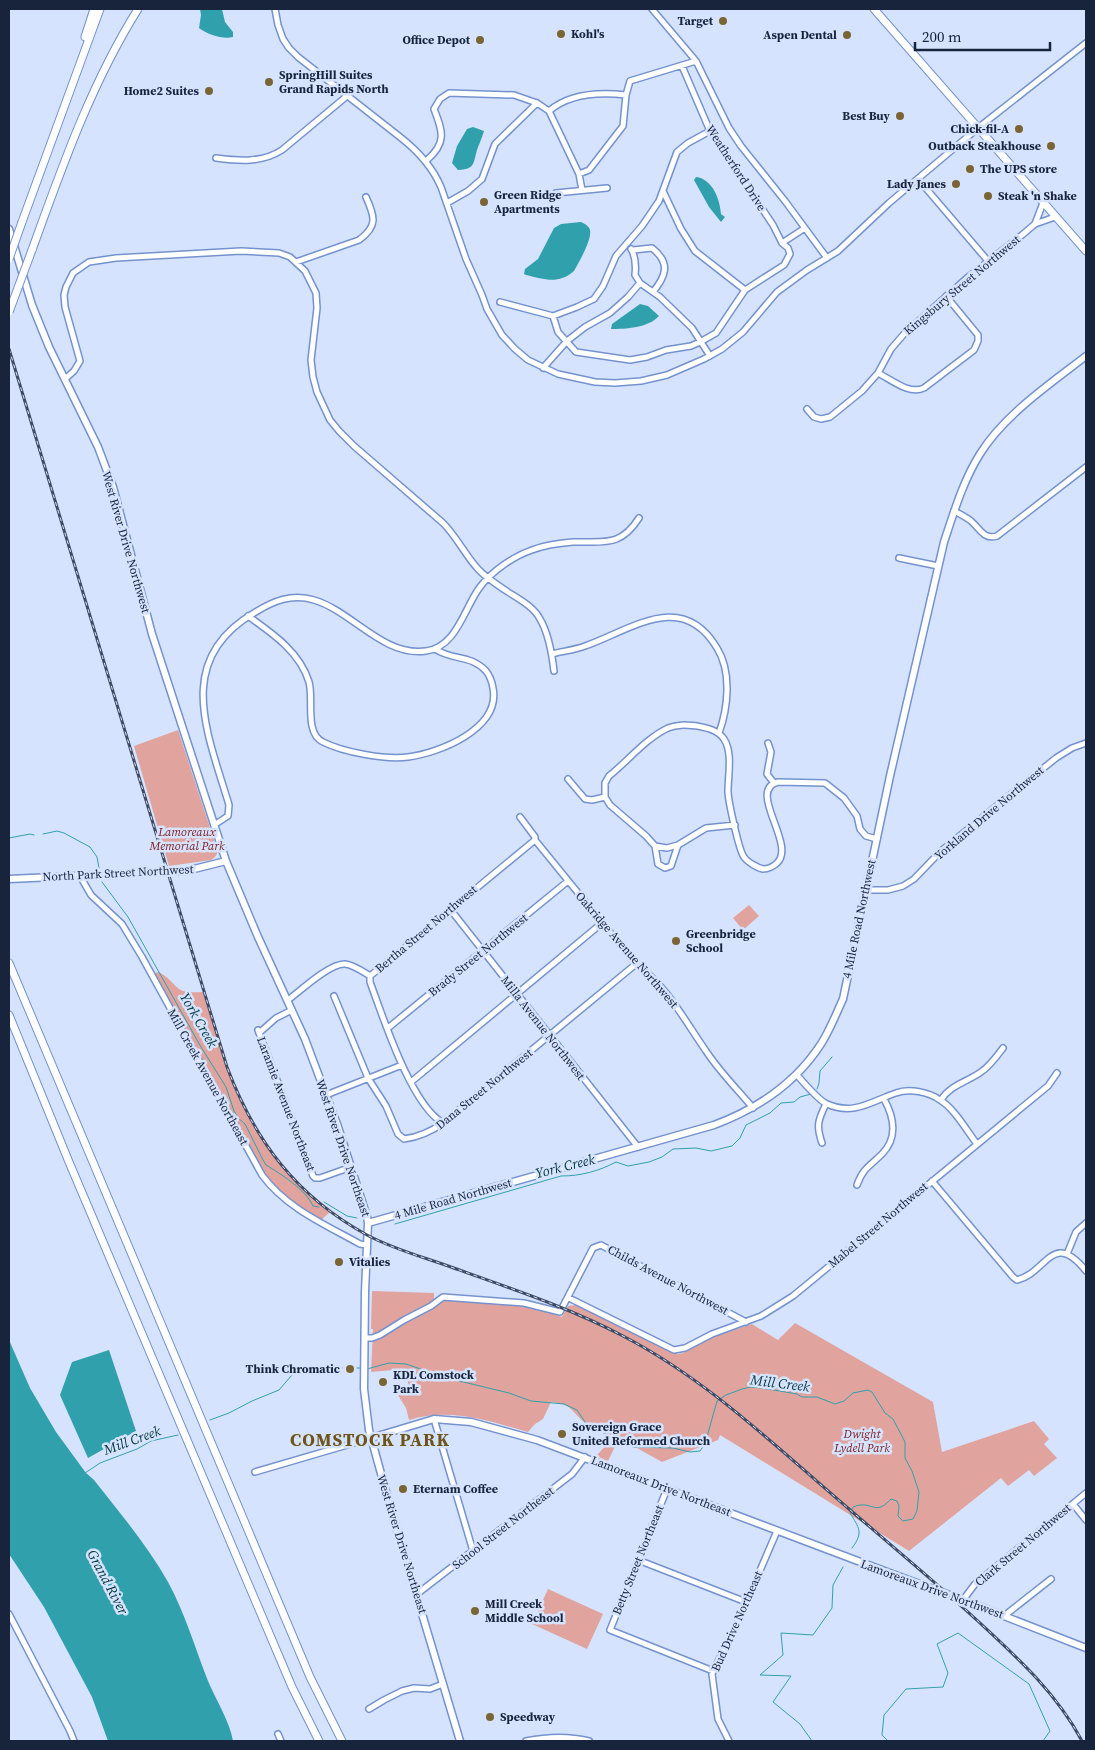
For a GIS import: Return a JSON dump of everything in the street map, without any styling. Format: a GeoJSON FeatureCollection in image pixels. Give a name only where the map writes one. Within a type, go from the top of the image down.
{"type":"FeatureCollection","features":[{"type":"Feature","properties":{"kind":"highway"},"geometry":{"type":"LineString","coordinates":[[74,80],[80,50],[94,9]]}},
{"type":"Feature","properties":{"kind":"highway"},"geometry":{"type":"LineString","coordinates":[[9,258],[100,9]]}},
{"type":"Feature","properties":{"kind":"highway"},"geometry":{"type":"LineString","coordinates":[[9,312],[91,96],[118,42],[138,9]]}},
{"type":"Feature","properties":{"kind":"highway"},"geometry":{"type":"LineString","coordinates":[[874,9],[1086,251]]}},
{"type":"Feature","properties":{"kind":"highway"},"geometry":{"type":"LineString","coordinates":[[9,963],[310,1677],[342,1741]]}},
{"type":"Feature","properties":{"kind":"highway"},"geometry":{"type":"LineString","coordinates":[[9,1015],[69,1162],[292,1687],[319,1741]]}},
{"type":"Feature","properties":{"kind":"main road","name":"West River Drive Northwest"},"geometry":{"type":"LineString","coordinates":[[9,229],[32,305],[64,379],[98,447],[113,487],[152,634],[226,861]]}},
{"type":"Feature","properties":{"kind":"main road","name":"4 Mile Road Northwest"},"geometry":{"type":"LineString","coordinates":[[368,1223],[714,1125],[753,1108],[778,1092],[797,1075],[822,1043],[843,999],[938,566],[954,511],[971,470],[991,438],[1017,412],[1086,356]]}},
{"type":"Feature","properties":{"kind":"main road","name":"North Park Street Northwest"},"geometry":{"type":"LineString","coordinates":[[9,879],[186,871],[226,861]]}},
{"type":"Feature","properties":{"kind":"main road","name":"West River Drive Northeast"},"geometry":{"type":"LineString","coordinates":[[226,861],[258,937],[288,1000],[326,1095],[368,1223],[364,1389],[370,1438],[460,1741]]}},
{"type":"Feature","properties":{"kind":"main road","name":"Lamoreaux Drive Northeast"},"geometry":{"type":"LineString","coordinates":[[370,1438],[434,1419],[453,1419],[490,1426],[585,1457],[777,1531]]}},
{"type":"Feature","properties":{"kind":"main road","name":"Lamoreaux Drive Northwest"},"geometry":{"type":"LineString","coordinates":[[777,1531],[1086,1648]]}},
{"type":"Feature","properties":{"kind":"street"},"geometry":{"type":"LineString","coordinates":[[275,9],[283,39],[289,48],[347,96],[415,148],[436,175],[466,259],[493,322],[502,335],[528,360],[543,368],[558,374],[595,382],[615,383],[641,381],[667,375],[722,349],[743,332],[777,292],[807,270],[838,251],[978,128],[1086,43]]}},
{"type":"Feature","properties":{"kind":"street"},"geometry":{"type":"LineString","coordinates":[[652,9],[696,61],[729,128],[827,258]]}},
{"type":"Feature","properties":{"kind":"street"},"geometry":{"type":"LineString","coordinates":[[579,174],[589,170],[622,126],[630,81],[696,61]]}},
{"type":"Feature","properties":{"kind":"street","name":"Weatherford Drive"},"geometry":{"type":"LineString","coordinates":[[682,66],[710,131],[773,225],[782,243]]}},
{"type":"Feature","properties":{"kind":"street"},"geometry":{"type":"LineString","coordinates":[[426,161],[438,149],[441,141],[442,130],[434,109],[440,99],[449,93],[514,95],[537,103],[549,110],[579,174],[582,190]]}},
{"type":"Feature","properties":{"kind":"street"},"geometry":{"type":"LineString","coordinates":[[549,110],[559,102],[586,96],[604,93],[626,95]]}},
{"type":"Feature","properties":{"kind":"street"},"geometry":{"type":"LineString","coordinates":[[216,158],[253,160],[274,155],[347,96]]}},
{"type":"Feature","properties":{"kind":"street"},"geometry":{"type":"LineString","coordinates":[[447,202],[468,190],[482,179],[495,144],[537,103]]}},
{"type":"Feature","properties":{"kind":"street"},"geometry":{"type":"LineString","coordinates":[[500,302],[553,316],[594,299],[603,286],[616,256],[649,217],[662,191],[677,152],[688,143],[710,131]]}},
{"type":"Feature","properties":{"kind":"street"},"geometry":{"type":"LineString","coordinates":[[918,179],[988,262]]}},
{"type":"Feature","properties":{"kind":"street"},"geometry":{"type":"LineString","coordinates":[[556,193],[607,188]]}},
{"type":"Feature","properties":{"kind":"street"},"geometry":{"type":"LineString","coordinates":[[662,191],[681,229],[695,251],[745,290]]}},
{"type":"Feature","properties":{"kind":"street"},"geometry":{"type":"LineString","coordinates":[[296,262],[359,240],[365,236],[372,227],[374,220],[366,197]]}},
{"type":"Feature","properties":{"kind":"street"},"geometry":{"type":"LineString","coordinates":[[1035,224],[1043,203]]}},
{"type":"Feature","properties":{"kind":"street","name":"Kingsbury Street Northwest"},"geometry":{"type":"LineString","coordinates":[[806,409],[817,418],[830,417],[862,391],[878,373],[898,339],[946,296],[1035,224],[1055,217]]}},
{"type":"Feature","properties":{"kind":"street"},"geometry":{"type":"LineString","coordinates":[[553,316],[558,332],[576,352],[630,360],[647,357],[666,350],[691,346],[716,333],[745,290],[784,265],[790,254],[788,248],[782,243],[805,228]]}},
{"type":"Feature","properties":{"kind":"street"},"geometry":{"type":"LineString","coordinates":[[627,245],[633,250],[636,267],[635,275],[640,283],[653,292],[692,328],[710,356]]}},
{"type":"Feature","properties":{"kind":"street"},"geometry":{"type":"LineString","coordinates":[[633,250],[652,248],[664,261],[665,274],[653,292]]}},
{"type":"Feature","properties":{"kind":"street"},"geometry":{"type":"LineString","coordinates":[[64,379],[74,371],[80,361],[65,307],[64,295],[73,272],[89,262],[116,258],[241,251],[279,253],[296,262],[305,271],[313,284],[318,300],[311,360],[317,392],[330,420],[349,441],[444,523],[454,534],[477,569],[522,602],[540,618],[552,654],[554,671]]}},
{"type":"Feature","properties":{"kind":"street"},"geometry":{"type":"LineString","coordinates":[[543,368],[567,341],[585,327],[610,313],[640,283]]}},
{"type":"Feature","properties":{"kind":"street"},"geometry":{"type":"LineString","coordinates":[[878,373],[910,391],[919,391],[974,350],[977,345],[978,335],[946,296]]}},
{"type":"Feature","properties":{"kind":"street"},"geometry":{"type":"LineString","coordinates":[[954,511],[970,520],[984,536],[997,536],[1086,467]]}},
{"type":"Feature","properties":{"kind":"street"},"geometry":{"type":"LineString","coordinates":[[214,825],[222,822],[228,816],[229,805],[207,733],[202,701],[203,680],[215,649],[236,624],[272,602],[288,598],[306,598],[326,604],[385,642],[401,649],[425,652],[435,649],[451,636],[461,622],[472,598],[488,578],[510,561],[537,548],[551,544],[612,541],[623,536],[639,518]]}},
{"type":"Feature","properties":{"kind":"street"},"geometry":{"type":"LineString","coordinates":[[899,558],[938,566]]}},
{"type":"Feature","properties":{"kind":"street"},"geometry":{"type":"LineString","coordinates":[[248,616],[293,653],[308,680],[311,692],[312,727],[315,734],[320,741],[341,750],[391,758],[408,757],[445,748],[481,723],[490,712],[494,701],[494,692],[487,672],[477,664],[464,658],[444,655],[435,649]]}},
{"type":"Feature","properties":{"kind":"street"},"geometry":{"type":"LineString","coordinates":[[552,654],[585,646],[634,624],[662,616],[676,617],[692,623],[705,631],[714,642],[721,653],[725,665],[726,701],[724,718],[719,733]]}},
{"type":"Feature","properties":{"kind":"street"},"geometry":{"type":"LineString","coordinates":[[735,825],[706,828],[678,845],[667,848],[656,846],[610,805],[605,797],[605,783],[609,776],[666,729],[677,725],[705,727],[719,733],[724,740],[729,755],[728,793],[735,825],[744,857],[752,863],[764,869],[779,862],[782,855],[780,840],[766,797],[768,789],[774,783],[789,781],[825,783],[844,798],[857,816],[860,829],[866,836],[877,839]]}},
{"type":"Feature","properties":{"kind":"street"},"geometry":{"type":"LineString","coordinates":[[768,743],[771,752],[768,774],[774,783]]}},
{"type":"Feature","properties":{"kind":"street","name":"Yorkland Drive Northwest"},"geometry":{"type":"LineString","coordinates":[[866,890],[888,890],[904,886],[914,879],[941,851],[1056,758],[1072,748],[1086,743]]}},
{"type":"Feature","properties":{"kind":"street"},"geometry":{"type":"LineString","coordinates":[[568,779],[585,799],[592,800],[605,797]]}},
{"type":"Feature","properties":{"kind":"street","name":"Oakridge Avenue Northwest"},"geometry":{"type":"LineString","coordinates":[[520,817],[535,837],[535,840],[636,964],[662,988],[683,1016],[707,1054],[753,1108]]}},
{"type":"Feature","properties":{"kind":"street","name":"Bertha Street Northwest"},"geometry":{"type":"LineString","coordinates":[[288,1000],[307,985],[340,964],[353,966],[370,976],[535,840]]}},
{"type":"Feature","properties":{"kind":"street"},"geometry":{"type":"LineString","coordinates":[[656,846],[658,864],[665,868],[671,866],[678,845]]}},
{"type":"Feature","properties":{"kind":"street","name":"Mill Creek Avenue Northeast"},"geometry":{"type":"LineString","coordinates":[[80,876],[90,895],[122,924],[262,1176],[278,1194],[295,1206],[360,1244],[367,1245]]}},
{"type":"Feature","properties":{"kind":"street","name":"Brady Street Northwest"},"geometry":{"type":"LineString","coordinates":[[388,1028],[568,881]]}},
{"type":"Feature","properties":{"kind":"street","name":"Milla Avenue Northwest"},"geometry":{"type":"LineString","coordinates":[[450,909],[575,1069],[638,1146]]}},
{"type":"Feature","properties":{"kind":"street"},"geometry":{"type":"LineString","coordinates":[[411,1082],[602,923]]}},
{"type":"Feature","properties":{"kind":"street","name":"Dana Street Northwest"},"geometry":{"type":"LineString","coordinates":[[334,996],[368,1078],[386,1106],[401,1137],[409,1138],[420,1136],[443,1123],[636,964]]}},
{"type":"Feature","properties":{"kind":"street"},"geometry":{"type":"LineString","coordinates":[[370,976],[370,982],[402,1065],[417,1093],[434,1117],[443,1123]]}},
{"type":"Feature","properties":{"kind":"street","name":"Laramie Avenue Northeast"},"geometry":{"type":"LineString","coordinates":[[292,1010],[276,1018],[259,1031],[312,1174],[315,1178],[320,1178],[351,1167]]}},
{"type":"Feature","properties":{"kind":"street"},"geometry":{"type":"LineString","coordinates":[[941,1100],[956,1085],[982,1072],[1003,1048]]}},
{"type":"Feature","properties":{"kind":"street"},"geometry":{"type":"LineString","coordinates":[[326,1095],[402,1065]]}},
{"type":"Feature","properties":{"kind":"street","name":"Mabel Street Northwest"},"geometry":{"type":"LineString","coordinates":[[569,1298],[669,1349],[680,1350],[712,1334],[761,1316],[792,1296],[1048,1086],[1057,1073]]}},
{"type":"Feature","properties":{"kind":"street"},"geometry":{"type":"LineString","coordinates":[[797,1075],[826,1104],[853,1109],[866,1106],[897,1092],[917,1091],[941,1100],[977,1144]]}},
{"type":"Feature","properties":{"kind":"street"},"geometry":{"type":"LineString","coordinates":[[857,1185],[865,1168],[885,1151],[892,1136],[892,1112],[884,1099]]}},
{"type":"Feature","properties":{"kind":"street"},"geometry":{"type":"LineString","coordinates":[[822,1143],[818,1132],[818,1121],[826,1104]]}},
{"type":"Feature","properties":{"kind":"street"},"geometry":{"type":"LineString","coordinates":[[932,1180],[1012,1277],[1017,1280],[1023,1278],[1054,1255],[1062,1253],[1078,1261],[1086,1271]]}},
{"type":"Feature","properties":{"kind":"street"},"geometry":{"type":"LineString","coordinates":[[1067,1254],[1076,1232],[1086,1223]]}},
{"type":"Feature","properties":{"kind":"street","name":"Childs Avenue Northwest"},"geometry":{"type":"LineString","coordinates":[[569,1298],[591,1251],[597,1246],[605,1246],[746,1322]]}},
{"type":"Feature","properties":{"kind":"street"},"geometry":{"type":"LineString","coordinates":[[365,1338],[380,1335],[432,1306],[443,1297],[524,1303],[560,1312],[569,1298]]}},
{"type":"Feature","properties":{"kind":"street"},"geometry":{"type":"LineString","coordinates":[[434,1419],[473,1552]]}},
{"type":"Feature","properties":{"kind":"street","name":"Lamoreaux Drive Northeast"},"geometry":{"type":"LineString","coordinates":[[255,1472],[370,1438]]}},
{"type":"Feature","properties":{"kind":"street","name":"School Street Northeast"},"geometry":{"type":"LineString","coordinates":[[417,1594],[572,1474],[585,1457]]}},
{"type":"Feature","properties":{"kind":"street","name":"Betty Street Northeast"},"geometry":{"type":"LineString","coordinates":[[667,1489],[610,1630],[713,1671]]}},
{"type":"Feature","properties":{"kind":"street","name":"Clark Street Northwest"},"geometry":{"type":"LineString","coordinates":[[963,1600],[976,1584],[1086,1493]]}},
{"type":"Feature","properties":{"kind":"street"},"geometry":{"type":"LineString","coordinates":[[1073,1504],[1086,1520]]}},
{"type":"Feature","properties":{"kind":"street","name":"Bud Drive Northeast"},"geometry":{"type":"LineString","coordinates":[[729,1741],[718,1719],[712,1679],[713,1671],[777,1531]]}},
{"type":"Feature","properties":{"kind":"street"},"geometry":{"type":"LineString","coordinates":[[638,1560],[746,1602]]}},
{"type":"Feature","properties":{"kind":"street"},"geometry":{"type":"LineString","coordinates":[[1004,1616],[1052,1579]]}},
{"type":"Feature","properties":{"kind":"street"},"geometry":{"type":"LineString","coordinates":[[9,1614],[74,1741]]}},
{"type":"Feature","properties":{"kind":"street"},"geometry":{"type":"LineString","coordinates":[[369,1709],[402,1691],[414,1688],[430,1688],[444,1684]]}},
{"type":"Feature","properties":{"kind":"street"},"geometry":{"type":"LineString","coordinates":[[278,1734],[281,1741]]}},
{"type":"Feature","properties":{"kind":"street"},"geometry":{"type":"LineString","coordinates":[[526,1741],[553,1738],[589,1741]]}},
{"type":"Feature","properties":{"kind":"green space","name":"Lamoreaux Memorial Park"},"geometry":{"type":"Polygon","coordinates":[[[178,730],[218,852],[211,860],[169,866],[134,746],[178,730]]]}},
{"type":"Feature","properties":{"kind":"green space"},"geometry":{"type":"Polygon","coordinates":[[[749,905],[759,916],[743,930],[733,918],[749,905]]]}},
{"type":"Feature","properties":{"kind":"green space"},"geometry":{"type":"Polygon","coordinates":[[[159,972],[181,990],[186,992],[204,992],[224,1060],[248,1116],[268,1147],[291,1175],[303,1188],[331,1211],[320,1221],[295,1206],[270,1186],[151,974],[159,972]]]}},
{"type":"Feature","properties":{"kind":"green space","name":"Dwight Lydell Park"},"geometry":{"type":"Polygon","coordinates":[[[372,1291],[434,1293],[434,1300],[525,1305],[562,1317],[568,1306],[576,1305],[587,1308],[664,1349],[678,1354],[683,1353],[703,1340],[752,1324],[778,1340],[795,1323],[933,1402],[942,1452],[1034,1421],[1049,1439],[1044,1444],[1057,1458],[1034,1476],[1029,1470],[1008,1486],[1001,1478],[909,1551],[720,1435],[718,1440],[662,1462],[619,1438],[608,1461],[596,1456],[614,1437],[591,1427],[570,1408],[558,1403],[551,1402],[543,1419],[528,1432],[484,1420],[455,1415],[425,1416],[409,1420],[406,1408],[398,1395],[410,1392],[405,1369],[371,1372],[372,1291]]]}},
{"type":"Feature","properties":{"kind":"green space"},"geometry":{"type":"Polygon","coordinates":[[[548,1589],[603,1614],[587,1649],[532,1624],[548,1589]]]}},
{"type":"Feature","properties":{"kind":"water"},"geometry":{"type":"Polygon","coordinates":[[[200,9],[222,9],[225,22],[233,32],[233,37],[215,36],[199,28],[200,9]]]}},
{"type":"Feature","properties":{"kind":"water"},"geometry":{"type":"Polygon","coordinates":[[[473,127],[484,131],[474,162],[468,168],[458,170],[452,163],[457,146],[467,129],[473,127]]]}},
{"type":"Feature","properties":{"kind":"water"},"geometry":{"type":"Polygon","coordinates":[[[696,177],[707,182],[714,191],[721,214],[725,217],[721,222],[709,207],[694,180],[696,177]]]}},
{"type":"Feature","properties":{"kind":"water"},"geometry":{"type":"Polygon","coordinates":[[[581,222],[589,227],[590,234],[585,251],[574,271],[562,278],[551,280],[524,274],[525,269],[538,259],[554,228],[561,224],[581,222]]]}},
{"type":"Feature","properties":{"kind":"water"},"geometry":{"type":"Polygon","coordinates":[[[640,304],[648,306],[659,316],[643,325],[611,329],[612,324],[640,304]]]}},
{"type":"Feature","properties":{"kind":"water","name":"Grand River"},"geometry":{"type":"Polygon","coordinates":[[[9,1340],[30,1388],[56,1432],[86,1473],[94,1480],[133,1530],[168,1582],[185,1618],[233,1741],[108,1741],[92,1697],[44,1607],[9,1554],[9,1340]]]}},
{"type":"Feature","properties":{"kind":"water"},"geometry":{"type":"Polygon","coordinates":[[[109,1350],[136,1431],[88,1458],[60,1395],[72,1362],[109,1350]]]}},
{"type":"Feature","properties":{"kind":"waterway","name":"York Creek"},"geometry":{"type":"LineString","coordinates":[[43,834],[57,831],[90,847],[97,857],[99,868]]}},
{"type":"Feature","properties":{"kind":"waterway","name":"York Creek"},"geometry":{"type":"LineString","coordinates":[[9,838],[34,835]]}},
{"type":"Feature","properties":{"kind":"waterway","name":"York Creek"},"geometry":{"type":"LineString","coordinates":[[102,882],[128,917],[201,1047],[226,1087],[234,1111],[245,1124],[266,1165],[299,1188],[313,1206],[319,1207]]}},
{"type":"Feature","properties":{"kind":"waterway","name":"York Creek"},"geometry":{"type":"LineString","coordinates":[[817,1089],[820,1071],[832,1057]]}},
{"type":"Feature","properties":{"kind":"waterway","name":"York Creek"},"geometry":{"type":"LineString","coordinates":[[395,1224],[561,1176],[590,1172],[616,1162],[628,1166],[649,1162],[662,1157],[673,1149],[696,1148],[711,1151],[732,1146],[740,1138],[746,1125],[770,1113],[781,1103],[794,1102],[800,1097],[811,1094]]}},
{"type":"Feature","properties":{"kind":"waterway","name":"York Creek"},"geometry":{"type":"LineString","coordinates":[[324,1202],[347,1216],[357,1218]]}},
{"type":"Feature","properties":{"kind":"waterway","name":"Mill Creek"},"geometry":{"type":"LineString","coordinates":[[367,1369],[389,1363],[406,1364],[447,1378],[509,1393],[531,1401],[564,1404],[577,1410],[587,1425],[633,1447],[673,1448],[690,1452],[700,1451],[705,1444],[717,1401],[726,1395],[742,1389],[751,1387],[762,1388],[797,1394],[802,1397],[817,1397],[835,1404],[844,1401],[853,1393],[868,1390],[872,1392],[885,1413],[893,1419],[905,1442],[905,1458],[912,1471],[919,1492],[917,1511],[913,1519],[903,1521],[898,1516],[899,1506],[897,1501],[891,1499],[878,1508],[866,1505],[853,1507],[850,1513],[858,1526],[859,1534],[852,1548]]}},
{"type":"Feature","properties":{"kind":"waterway","name":"Mill Creek"},"geometry":{"type":"LineString","coordinates":[[210,1420],[279,1390],[297,1372],[319,1373],[342,1368]]}},
{"type":"Feature","properties":{"kind":"waterway","name":"Mill Creek"},"geometry":{"type":"LineString","coordinates":[[357,1368],[363,1368]]}},
{"type":"Feature","properties":{"kind":"waterway","name":"Mill Creek"},"geometry":{"type":"LineString","coordinates":[[85,1473],[100,1463],[137,1449],[151,1441],[178,1435]]}},
{"type":"Feature","properties":{"kind":"waterway","name":"Mill Creek"},"geometry":{"type":"LineString","coordinates":[[812,1741],[800,1724],[773,1702],[791,1676],[760,1675],[783,1655],[781,1633],[813,1635],[832,1608],[833,1585],[843,1567]]}},
{"type":"Feature","properties":{"kind":"waterway","name":"Mill Creek"},"geometry":{"type":"LineString","coordinates":[[888,1741],[882,1735],[884,1715],[906,1689],[943,1687],[948,1673],[937,1644],[958,1633],[1029,1684],[1050,1731],[1043,1741]]}},
{"type":"Feature","properties":{"kind":"railway"},"geometry":{"type":"LineString","coordinates":[[9,349],[227,1067],[251,1119],[281,1164],[319,1203],[367,1235],[398,1249],[516,1290],[581,1316],[623,1336],[684,1373],[768,1439],[980,1623],[1023,1664],[1049,1693],[1082,1741]]}},
{"type":"Feature","properties":{"kind":"place","name":"Target"},"geometry":{"type":"Point","coordinates":[723,21]}},
{"type":"Feature","properties":{"kind":"place","name":"Kohl's"},"geometry":{"type":"Point","coordinates":[561,34]}},
{"type":"Feature","properties":{"kind":"place","name":"Aspen Dental"},"geometry":{"type":"Point","coordinates":[847,35]}},
{"type":"Feature","properties":{"kind":"place","name":"Office Depot"},"geometry":{"type":"Point","coordinates":[480,40]}},
{"type":"Feature","properties":{"kind":"place","name":"SpringHill Suites Grand Rapids North"},"geometry":{"type":"Point","coordinates":[269,82]}},
{"type":"Feature","properties":{"kind":"place","name":"Home2 Suites"},"geometry":{"type":"Point","coordinates":[209,91]}},
{"type":"Feature","properties":{"kind":"place","name":"Best Buy"},"geometry":{"type":"Point","coordinates":[900,116]}},
{"type":"Feature","properties":{"kind":"place","name":"Chick-fil-A"},"geometry":{"type":"Point","coordinates":[1019,129]}},
{"type":"Feature","properties":{"kind":"place","name":"Outback Steakhouse"},"geometry":{"type":"Point","coordinates":[1051,146]}},
{"type":"Feature","properties":{"kind":"place","name":"The UPS store"},"geometry":{"type":"Point","coordinates":[970,169]}},
{"type":"Feature","properties":{"kind":"place","name":"Lady Janes"},"geometry":{"type":"Point","coordinates":[956,184]}},
{"type":"Feature","properties":{"kind":"place","name":"Steak 'n Shake"},"geometry":{"type":"Point","coordinates":[988,196]}},
{"type":"Feature","properties":{"kind":"place","name":"Green Ridge Apartments"},"geometry":{"type":"Point","coordinates":[484,202]}},
{"type":"Feature","properties":{"kind":"place","name":"Greenbridge School"},"geometry":{"type":"Point","coordinates":[676,941]}},
{"type":"Feature","properties":{"kind":"place","name":"Vitalies"},"geometry":{"type":"Point","coordinates":[339,1262]}},
{"type":"Feature","properties":{"kind":"place","name":"Think Chromatic"},"geometry":{"type":"Point","coordinates":[350,1369]}},
{"type":"Feature","properties":{"kind":"place","name":"KDL Comstock Park"},"geometry":{"type":"Point","coordinates":[383,1382]}},
{"type":"Feature","properties":{"kind":"place","name":"Sovereign Grace United Reformed Church"},"geometry":{"type":"Point","coordinates":[562,1434]}},
{"type":"Feature","properties":{"kind":"place","name":"Eternam Coffee"},"geometry":{"type":"Point","coordinates":[403,1489]}},
{"type":"Feature","properties":{"kind":"place","name":"Mill Creek Middle School"},"geometry":{"type":"Point","coordinates":[475,1611]}},
{"type":"Feature","properties":{"kind":"place","name":"Speedway"},"geometry":{"type":"Point","coordinates":[490,1717]}},
{"type":"Feature","properties":{"kind":"district","name":"COMSTOCK PARK"},"geometry":{"type":"Point","coordinates":[370,1439]}}]}
